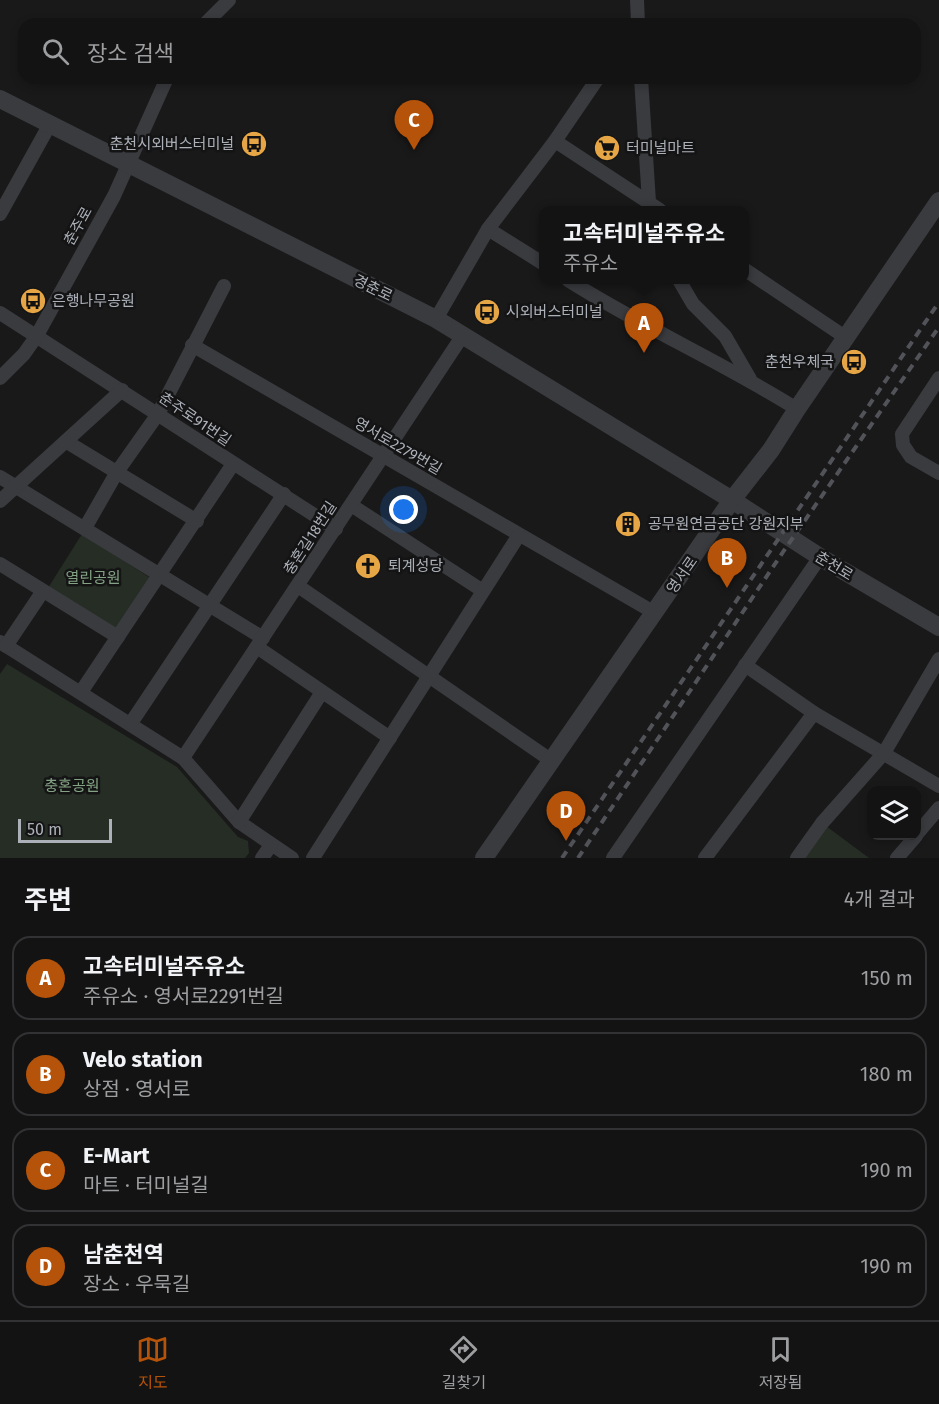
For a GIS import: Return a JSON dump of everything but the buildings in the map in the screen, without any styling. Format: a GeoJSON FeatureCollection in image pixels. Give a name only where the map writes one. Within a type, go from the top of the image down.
{"type":"FeatureCollection","features":[{"type":"Feature","properties":{"kind":"street"},"geometry":{"type":"LineString","coordinates":[[211,18],[230,0]]}},
{"type":"Feature","properties":{"kind":"street"},"geometry":{"type":"LineString","coordinates":[[637,0],[637,18]]}},
{"type":"Feature","properties":{"kind":"street","name":"춘주로"},"geometry":{"type":"LineString","coordinates":[[0,378],[24,354],[36,337],[114,196],[164,84]]}},
{"type":"Feature","properties":{"kind":"street"},"geometry":{"type":"LineString","coordinates":[[436,319],[488,229],[555,141],[594,84]]}},
{"type":"Feature","properties":{"kind":"street"},"geometry":{"type":"LineString","coordinates":[[642,84],[654,206]]}},
{"type":"Feature","properties":{"kind":"street","name":"경춘로"},"geometry":{"type":"LineString","coordinates":[[0,99],[152,178],[436,319],[732,500]]}},
{"type":"Feature","properties":{"kind":"street"},"geometry":{"type":"LineString","coordinates":[[0,212],[50,124]]}},
{"type":"Feature","properties":{"kind":"street"},"geometry":{"type":"LineString","coordinates":[[555,141],[654,206]]}},
{"type":"Feature","properties":{"kind":"street","name":"영서로"},"geometry":{"type":"LineString","coordinates":[[484,858],[732,500],[771,450],[845,337],[939,201]]}},
{"type":"Feature","properties":{"kind":"street"},"geometry":{"type":"LineString","coordinates":[[488,229],[539,261]]}},
{"type":"Feature","properties":{"kind":"street"},"geometry":{"type":"LineString","coordinates":[[749,272],[845,337]]}},
{"type":"Feature","properties":{"kind":"street"},"geometry":{"type":"LineString","coordinates":[[576,284],[615,310],[751,380],[797,409]]}},
{"type":"Feature","properties":{"kind":"street"},"geometry":{"type":"LineString","coordinates":[[682,284],[693,304],[725,336],[751,380]]}},
{"type":"Feature","properties":{"kind":"street"},"geometry":{"type":"LineString","coordinates":[[85,528],[117,472],[158,414],[224,286]]}},
{"type":"Feature","properties":{"kind":"street","name":"춘주로91번길"},"geometry":{"type":"LineString","coordinates":[[0,313],[336,529]]}},
{"type":"Feature","properties":{"kind":"street","name":"충혼길18번길"},"geometry":{"type":"LineString","coordinates":[[183,758],[463,335]]}},
{"type":"Feature","properties":{"kind":"street","name":"영서로2279번길"},"geometry":{"type":"LineString","coordinates":[[192,345],[655,613]]}},
{"type":"Feature","properties":{"kind":"street"},"geometry":{"type":"LineString","coordinates":[[939,378],[902,434],[903,445],[911,457],[939,473]]}},
{"type":"Feature","properties":{"kind":"street"},"geometry":{"type":"LineString","coordinates":[[0,501],[122,390]]}},
{"type":"Feature","properties":{"kind":"street"},"geometry":{"type":"LineString","coordinates":[[67,442],[197,521]]}},
{"type":"Feature","properties":{"kind":"street"},"geometry":{"type":"LineString","coordinates":[[81,692],[233,464]]}},
{"type":"Feature","properties":{"kind":"street"},"geometry":{"type":"LineString","coordinates":[[0,477],[210,604],[322,692],[390,738]]}},
{"type":"Feature","properties":{"kind":"street"},"geometry":{"type":"LineString","coordinates":[[131,723],[284,494]]}},
{"type":"Feature","properties":{"kind":"street","name":"춘천로"},"geometry":{"type":"LineString","coordinates":[[732,500],[820,557],[939,627]]}},
{"type":"Feature","properties":{"kind":"street"},"geometry":{"type":"LineString","coordinates":[[351,505],[483,591]]}},
{"type":"Feature","properties":{"kind":"street"},"geometry":{"type":"LineString","coordinates":[[313,858],[519,535]]}},
{"type":"Feature","properties":{"kind":"street"},"geometry":{"type":"LineString","coordinates":[[618,856],[820,557]]}},
{"type":"Feature","properties":{"kind":"street"},"geometry":{"type":"LineString","coordinates":[[0,564],[118,637]]}},
{"type":"Feature","properties":{"kind":"street"},"geometry":{"type":"LineString","coordinates":[[298,586],[552,762]]}},
{"type":"Feature","properties":{"kind":"street"},"geometry":{"type":"LineString","coordinates":[[43,591],[3,644],[183,758],[239,822],[292,858]]}},
{"type":"Feature","properties":{"kind":"street"},"geometry":{"type":"LineString","coordinates":[[797,858],[822,823],[884,753],[939,660]]}},
{"type":"Feature","properties":{"kind":"street"},"geometry":{"type":"LineString","coordinates":[[745,665],[814,713],[939,786]]}},
{"type":"Feature","properties":{"kind":"street"},"geometry":{"type":"LineString","coordinates":[[239,822],[322,692]]}},
{"type":"Feature","properties":{"kind":"street"},"geometry":{"type":"LineString","coordinates":[[705,858],[814,713]]}},
{"type":"Feature","properties":{"kind":"street"},"geometry":{"type":"LineString","coordinates":[[921,829],[939,808]]}},
{"type":"Feature","properties":{"kind":"street"},"geometry":{"type":"LineString","coordinates":[[897,858],[912,840]]}},
{"type":"Feature","properties":{"kind":"street"},"geometry":{"type":"LineString","coordinates":[[262,858],[271,845]]}},
{"type":"Feature","properties":{"kind":"green space","name":"열린공원"},"geometry":{"type":"Polygon","coordinates":[[[82,534],[152,579],[119,631],[48,588],[82,534]]]}},
{"type":"Feature","properties":{"kind":"green space","name":"충혼공원"},"geometry":{"type":"Polygon","coordinates":[[[7,664],[177,767],[238,837],[248,841],[249,853],[245,858],[0,858],[0,674],[7,664]]]}},
{"type":"Feature","properties":{"kind":"green space"},"geometry":{"type":"Polygon","coordinates":[[[822,823],[869,858],[797,858],[822,823]]]}},
{"type":"Feature","properties":{"kind":"railway"},"geometry":{"type":"LineString","coordinates":[[562,858],[939,302]]}},
{"type":"Feature","properties":{"kind":"railway"},"geometry":{"type":"LineString","coordinates":[[578,858],[783,552],[939,327]]}},
{"type":"Feature","properties":{"kind":"place","name":"춘천시외버스터미널"},"geometry":{"type":"Point","coordinates":[254,144]}},
{"type":"Feature","properties":{"kind":"place","name":"터미널마트"},"geometry":{"type":"Point","coordinates":[607,148]}},
{"type":"Feature","properties":{"kind":"place","name":"E-Mart"},"geometry":{"type":"Point","coordinates":[414,150]}},
{"type":"Feature","properties":{"kind":"place","name":"은행나무공원"},"geometry":{"type":"Point","coordinates":[33,301]}},
{"type":"Feature","properties":{"kind":"place","name":"시외버스터미널"},"geometry":{"type":"Point","coordinates":[487,312]}},
{"type":"Feature","properties":{"kind":"place","name":"고속터미널주유소"},"geometry":{"type":"Point","coordinates":[644,353]}},
{"type":"Feature","properties":{"kind":"place","name":"춘천우체국"},"geometry":{"type":"Point","coordinates":[854,362]}},
{"type":"Feature","properties":{"kind":"place","name":"공무원연금공단 강원지부"},"geometry":{"type":"Point","coordinates":[628,524]}},
{"type":"Feature","properties":{"kind":"place","name":"퇴계성당"},"geometry":{"type":"Point","coordinates":[368,566]}},
{"type":"Feature","properties":{"kind":"place","name":"Velo station"},"geometry":{"type":"Point","coordinates":[727,588]}},
{"type":"Feature","properties":{"kind":"place","name":"남춘천역"},"geometry":{"type":"Point","coordinates":[566,841]}}]}
